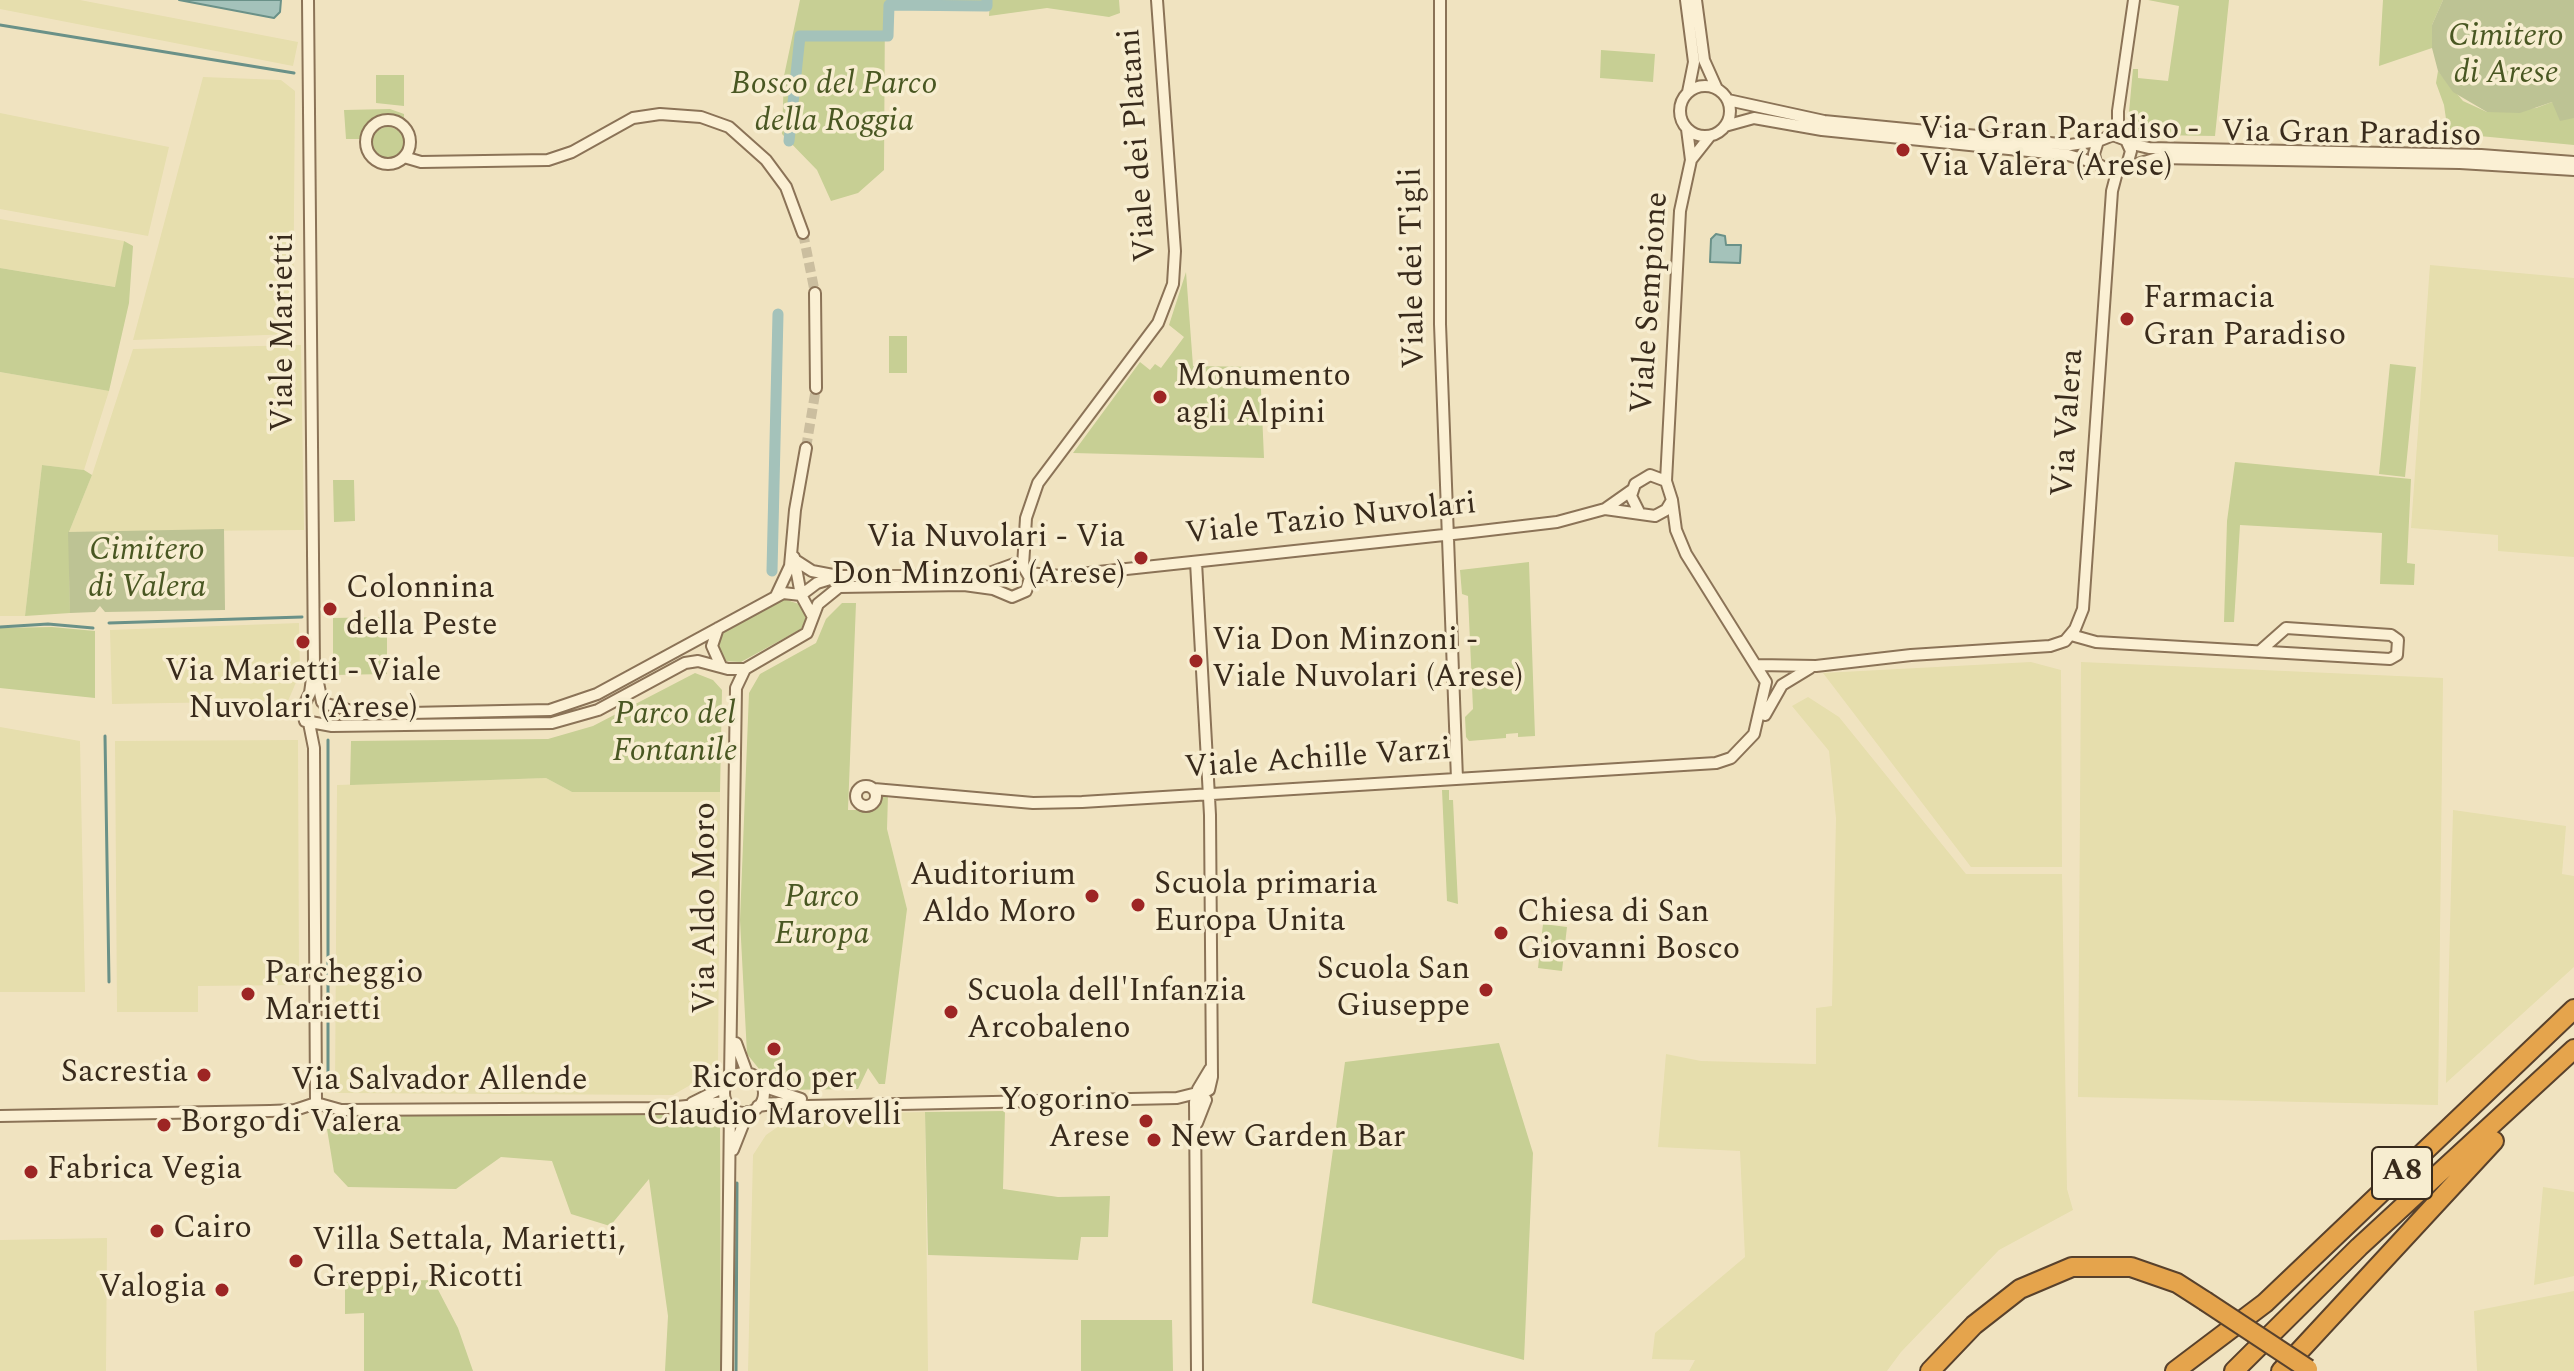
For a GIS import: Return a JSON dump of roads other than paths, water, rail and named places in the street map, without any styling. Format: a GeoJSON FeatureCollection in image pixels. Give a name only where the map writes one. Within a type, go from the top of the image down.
{"type":"FeatureCollection","features":[{"type":"Feature","properties":{"kind":"highway","name":"A8"},"geometry":{"type":"LineString","coordinates":[[2175,1371],[2265,1303],[2574,1009]]}},
{"type":"Feature","properties":{"kind":"highway","name":"A8"},"geometry":{"type":"LineString","coordinates":[[2234,1371],[2359,1247],[2570,1053]]}},
{"type":"Feature","properties":{"kind":"highway","name":"A8"},"geometry":{"type":"LineString","coordinates":[[2281,1371],[2526,1105],[2570,1053]]}},
{"type":"Feature","properties":{"kind":"highway"},"geometry":{"type":"LineString","coordinates":[[1930,1371],[1974,1325],[2020,1289],[2072,1267],[2131,1267],[2177,1283],[2309,1370]]}},
{"type":"Feature","properties":{"kind":"street","name":"Viale Marietti"},"geometry":{"type":"LineString","coordinates":[[308,0],[314,664],[307,703],[302,713],[317,723],[327,713],[314,664]]}},
{"type":"Feature","properties":{"kind":"street","name":"Viale dei Platani"},"geometry":{"type":"LineString","coordinates":[[1005,567],[1025,529],[1038,483],[1158,323],[1173,284],[1175,251],[1157,0]]}},
{"type":"Feature","properties":{"kind":"street","name":"Viale dei Tigli"},"geometry":{"type":"LineString","coordinates":[[1440,0],[1440,324],[1457,779]]}},
{"type":"Feature","properties":{"kind":"street"},"geometry":{"type":"LineString","coordinates":[[1686,0],[1694,62],[1688,92],[1680,111],[1687,129],[1710,136],[1725,126],[1754,118],[1822,130],[2068,155],[2117,172],[2127,165],[2131,155],[2128,143],[2114,135]]}},
{"type":"Feature","properties":{"kind":"street"},"geometry":{"type":"LineString","coordinates":[[1696,0],[1704,60],[1717,89],[1728,100],[1824,121],[2070,145],[2114,135]]}},
{"type":"Feature","properties":{"kind":"street"},"geometry":{"type":"LineString","coordinates":[[2114,135],[2134,0]]}},
{"type":"Feature","properties":{"kind":"street"},"geometry":{"type":"LineString","coordinates":[[1688,92],[1702,86],[1717,89]]}},
{"type":"Feature","properties":{"kind":"street"},"geometry":{"type":"LineString","coordinates":[[1725,126],[1730,114],[1728,100]]}},
{"type":"Feature","properties":{"kind":"street"},"geometry":{"type":"LineString","coordinates":[[406,155],[409,134],[401,124],[381,121],[370,130],[366,143],[372,157],[385,163],[406,155],[427,162],[548,160],[572,152],[633,118],[660,114],[701,117],[729,127],[760,153],[786,187],[803,233]]}},
{"type":"Feature","properties":{"kind":"street","name":"Viale Sempione"},"geometry":{"type":"LineString","coordinates":[[1666,481],[1680,211],[1691,160],[1687,129]]}},
{"type":"Feature","properties":{"kind":"street","name":"Viale Sempione"},"geometry":{"type":"LineString","coordinates":[[1691,160],[1710,136]]}},
{"type":"Feature","properties":{"kind":"street"},"geometry":{"type":"LineString","coordinates":[[2098,141],[2094,149],[2099,166]]}},
{"type":"Feature","properties":{"kind":"street","name":"Via Gran Paradiso"},"geometry":{"type":"LineString","coordinates":[[2128,143],[2149,148],[2465,155],[2574,162]]}},
{"type":"Feature","properties":{"kind":"street","name":"Via Gran Paradiso"},"geometry":{"type":"LineString","coordinates":[[2127,165],[2157,158],[2460,163],[2574,170]]}},
{"type":"Feature","properties":{"kind":"street","name":"Via Valera"},"geometry":{"type":"LineString","coordinates":[[2099,166],[2111,212]]}},
{"type":"Feature","properties":{"kind":"street","name":"Via Valera"},"geometry":{"type":"LineString","coordinates":[[2071,635],[2083,609],[2111,212],[2117,172]]}},
{"type":"Feature","properties":{"kind":"street"},"geometry":{"type":"LineString","coordinates":[[815,293],[816,388]]}},
{"type":"Feature","properties":{"kind":"street"},"geometry":{"type":"LineString","coordinates":[[776,596],[787,575],[806,448]]}},
{"type":"Feature","properties":{"kind":"street","name":"Viale Sempione"},"geometry":{"type":"LineString","coordinates":[[1650,475],[1666,449]]}},
{"type":"Feature","properties":{"kind":"street"},"geometry":{"type":"LineString","coordinates":[[1676,530],[1655,516],[1639,512],[1632,502],[1632,490],[1639,480],[1650,475],[1666,481],[1676,530],[1697,573],[1766,682],[1754,734]]}},
{"type":"Feature","properties":{"kind":"street","name":"Viale Tazio Nuvolari"},"geometry":{"type":"LineString","coordinates":[[1029,587],[1061,576],[1557,522],[1605,509],[1632,490]]}},
{"type":"Feature","properties":{"kind":"street"},"geometry":{"type":"LineString","coordinates":[[1655,516],[1666,510],[1672,500]]}},
{"type":"Feature","properties":{"kind":"street","name":"Viale Tazio Nuvolari"},"geometry":{"type":"LineString","coordinates":[[1605,509],[1639,512]]}},
{"type":"Feature","properties":{"kind":"street","name":"Viale dei Platani"},"geometry":{"type":"LineString","coordinates":[[1025,529],[1026,570]]}},
{"type":"Feature","properties":{"kind":"street"},"geometry":{"type":"LineString","coordinates":[[792,547],[801,595],[813,617]]}},
{"type":"Feature","properties":{"kind":"street"},"geometry":{"type":"LineString","coordinates":[[316,1103],[314,748],[317,723],[340,726],[532,726],[598,710],[685,663],[698,661],[745,669],[799,639],[810,629],[813,617],[829,592],[849,585],[964,585],[1017,596],[1029,587],[1026,570],[1005,567],[981,576],[840,576],[812,571],[795,560]]}},
{"type":"Feature","properties":{"kind":"street"},"geometry":{"type":"LineString","coordinates":[[1196,562],[1209,794],[1210,1067],[1199,1092],[1196,1125],[1197,1371]]}},
{"type":"Feature","properties":{"kind":"street"},"geometry":{"type":"LineString","coordinates":[[1002,592],[997,579],[1005,567]]}},
{"type":"Feature","properties":{"kind":"street","name":"Viale Tazio Nuvolari"},"geometry":{"type":"LineString","coordinates":[[1026,570],[1061,576]]}},
{"type":"Feature","properties":{"kind":"street"},"geometry":{"type":"LineString","coordinates":[[801,595],[817,583],[840,576]]}},
{"type":"Feature","properties":{"kind":"street"},"geometry":{"type":"LineString","coordinates":[[307,703],[323,703],[363,714],[550,710],[597,694],[776,596],[791,592],[801,595]]}},
{"type":"Feature","properties":{"kind":"street"},"geometry":{"type":"LineString","coordinates":[[718,628],[712,646],[725,668]]}},
{"type":"Feature","properties":{"kind":"street"},"geometry":{"type":"LineString","coordinates":[[1757,665],[1816,666],[1927,653],[2050,646],[2071,635],[2096,642],[2390,659],[2397,655],[2398,640],[2391,635],[2281,630],[2260,651]]}},
{"type":"Feature","properties":{"kind":"street"},"geometry":{"type":"LineString","coordinates":[[2281,630],[2277,641],[2282,652]]}},
{"type":"Feature","properties":{"kind":"street"},"geometry":{"type":"LineString","coordinates":[[1766,682],[1782,685],[1816,666]]}},
{"type":"Feature","properties":{"kind":"street","name":"Via Aldo Moro"},"geometry":{"type":"LineString","coordinates":[[725,668],[736,688]]}},
{"type":"Feature","properties":{"kind":"street","name":"Via Aldo Moro"},"geometry":{"type":"LineString","coordinates":[[727,1083],[733,1033],[736,688],[745,669]]}},
{"type":"Feature","properties":{"kind":"street","name":"Viale Achille Varzi"},"geometry":{"type":"LineString","coordinates":[[874,789],[1046,803],[1716,763],[1740,752],[1782,685]]}},
{"type":"Feature","properties":{"kind":"street","name":"Via Aldo Moro"},"geometry":{"type":"LineString","coordinates":[[733,1033],[747,1073]]}},
{"type":"Feature","properties":{"kind":"street"},"geometry":{"type":"LineString","coordinates":[[727,1371],[727,1083],[747,1073],[756,1077],[762,1086],[763,1096],[734,1143],[728,1184]]}},
{"type":"Feature","properties":{"kind":"street","name":"Via Salvador Allende"},"geometry":{"type":"LineString","coordinates":[[687,1106],[727,1083]]}},
{"type":"Feature","properties":{"kind":"street"},"geometry":{"type":"LineString","coordinates":[[762,1086],[827,1105]]}},
{"type":"Feature","properties":{"kind":"street"},"geometry":{"type":"LineString","coordinates":[[728,1105],[753,1109],[768,1103],[827,1105],[1167,1098],[1199,1092]]}},
{"type":"Feature","properties":{"kind":"street","name":"Via Salvador Allende"},"geometry":{"type":"LineString","coordinates":[[0,1116],[283,1110],[316,1103],[341,1110],[728,1105]]}},
{"type":"Feature","properties":{"kind":"water"},"geometry":{"type":"Polygon","coordinates":[[[179,0],[281,0],[280,12],[274,18],[179,0]]]}},
{"type":"Feature","properties":{"kind":"water"},"geometry":{"type":"Polygon","coordinates":[[[1716,234],[1725,236],[1726,245],[1741,245],[1740,263],[1710,262],[1711,239],[1716,234]]]}},
{"type":"Feature","properties":{"kind":"waterway"},"geometry":{"type":"LineString","coordinates":[[789,141],[800,36],[888,36],[889,5],[987,6],[987,0]]}},
{"type":"Feature","properties":{"kind":"waterway"},"geometry":{"type":"LineString","coordinates":[[0,25],[294,73]]}},
{"type":"Feature","properties":{"kind":"waterway"},"geometry":{"type":"LineString","coordinates":[[772,571],[778,314]]}},
{"type":"Feature","properties":{"kind":"waterway"},"geometry":{"type":"LineString","coordinates":[[109,623],[302,617]]}},
{"type":"Feature","properties":{"kind":"waterway"},"geometry":{"type":"LineString","coordinates":[[0,627],[48,624],[93,628]]}},
{"type":"Feature","properties":{"kind":"waterway"},"geometry":{"type":"LineString","coordinates":[[105,736],[109,982]]}},
{"type":"Feature","properties":{"kind":"waterway"},"geometry":{"type":"LineString","coordinates":[[328,740],[328,1086]]}},
{"type":"Feature","properties":{"kind":"waterway"},"geometry":{"type":"LineString","coordinates":[[736,1371],[737,1183]]}},
{"type":"Feature","properties":{"kind":"tunnel"},"geometry":{"type":"LineString","coordinates":[[803,233],[815,293]]}},
{"type":"Feature","properties":{"kind":"tunnel"},"geometry":{"type":"LineString","coordinates":[[806,448],[816,388]]}},
{"type":"Feature","properties":{"kind":"place","name":"Via Gran Paradiso - Via Valera (Arese)"},"geometry":{"type":"Point","coordinates":[1903,150]}},
{"type":"Feature","properties":{"kind":"place","name":"Farmacia Gran Paradiso"},"geometry":{"type":"Point","coordinates":[2127,319]}},
{"type":"Feature","properties":{"kind":"place","name":"Monumento agli Alpini"},"geometry":{"type":"Point","coordinates":[1160,397]}},
{"type":"Feature","properties":{"kind":"place","name":"Via Nuvolari - Via Don Minzoni (Arese)"},"geometry":{"type":"Point","coordinates":[1141,558]}},
{"type":"Feature","properties":{"kind":"place","name":"Colonnina della Peste"},"geometry":{"type":"Point","coordinates":[330,609]}},
{"type":"Feature","properties":{"kind":"place","name":"Via Marietti - Viale Nuvolari (Arese)"},"geometry":{"type":"Point","coordinates":[303,642]}},
{"type":"Feature","properties":{"kind":"place","name":"Via Don Minzoni - Viale Nuvolari (Arese)"},"geometry":{"type":"Point","coordinates":[1196,661]}},
{"type":"Feature","properties":{"kind":"place","name":"Auditorium Aldo Moro"},"geometry":{"type":"Point","coordinates":[1092,896]}},
{"type":"Feature","properties":{"kind":"place","name":"Scuola primaria Europa Unita"},"geometry":{"type":"Point","coordinates":[1138,905]}},
{"type":"Feature","properties":{"kind":"place","name":"Chiesa di San Giovanni Bosco"},"geometry":{"type":"Point","coordinates":[1501,933]}},
{"type":"Feature","properties":{"kind":"place","name":"Scuola San Giuseppe"},"geometry":{"type":"Point","coordinates":[1486,990]}},
{"type":"Feature","properties":{"kind":"place","name":"Parcheggio Marietti"},"geometry":{"type":"Point","coordinates":[248,994]}},
{"type":"Feature","properties":{"kind":"place","name":"Scuola dell'Infanzia Arcobaleno"},"geometry":{"type":"Point","coordinates":[951,1012]}},
{"type":"Feature","properties":{"kind":"place","name":"Ricordo per Claudio Marovelli"},"geometry":{"type":"Point","coordinates":[774,1049]}},
{"type":"Feature","properties":{"kind":"place","name":"Sacrestia"},"geometry":{"type":"Point","coordinates":[204,1075]}},
{"type":"Feature","properties":{"kind":"place","name":"Yogorino Arese"},"geometry":{"type":"Point","coordinates":[1146,1121]}},
{"type":"Feature","properties":{"kind":"place","name":"Borgo di Valera"},"geometry":{"type":"Point","coordinates":[164,1125]}},
{"type":"Feature","properties":{"kind":"place","name":"New Garden Bar"},"geometry":{"type":"Point","coordinates":[1154,1140]}},
{"type":"Feature","properties":{"kind":"place","name":"Fabrica Vegia"},"geometry":{"type":"Point","coordinates":[31,1172]}},
{"type":"Feature","properties":{"kind":"place","name":"Cairo"},"geometry":{"type":"Point","coordinates":[157,1231]}},
{"type":"Feature","properties":{"kind":"place","name":"Villa Settala, Marietti, Greppi, Ricotti"},"geometry":{"type":"Point","coordinates":[296,1261]}},
{"type":"Feature","properties":{"kind":"place","name":"Valogia"},"geometry":{"type":"Point","coordinates":[222,1290]}},
{"type":"Feature","properties":{"kind":"park label","name":"Cimitero di Arese"},"geometry":{"type":"Point","coordinates":[2506,58]}},
{"type":"Feature","properties":{"kind":"park label","name":"Bosco del Parco della Roggia"},"geometry":{"type":"Point","coordinates":[834,106]}},
{"type":"Feature","properties":{"kind":"park label","name":"Cimitero di Valera"},"geometry":{"type":"Point","coordinates":[147,572]}},
{"type":"Feature","properties":{"kind":"park label","name":"Parco del Fontanile"},"geometry":{"type":"Point","coordinates":[675,736]}},
{"type":"Feature","properties":{"kind":"park label","name":"Parco Europa"},"geometry":{"type":"Point","coordinates":[822,918]}}]}
